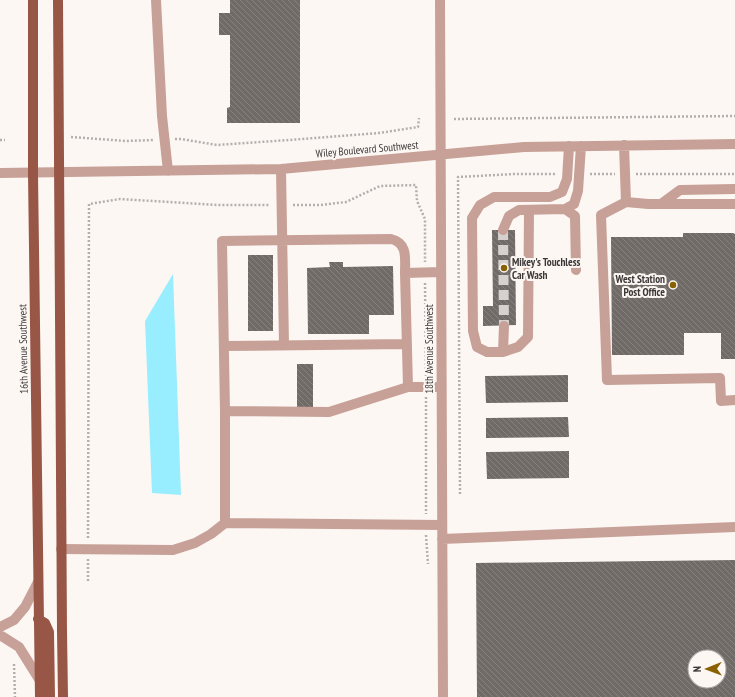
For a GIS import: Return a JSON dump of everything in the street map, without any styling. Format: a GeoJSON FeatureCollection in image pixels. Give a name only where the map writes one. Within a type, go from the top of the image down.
{"type":"FeatureCollection","features":[{"type":"Feature","properties":{"kind":"main road","name":"16th Avenue Southwest"},"geometry":{"type":"LineString","coordinates":[[33,0],[33,174],[40,697]]}},
{"type":"Feature","properties":{"kind":"main road"},"geometry":{"type":"LineString","coordinates":[[58,0],[63,697]]}},
{"type":"Feature","properties":{"kind":"main road"},"geometry":{"type":"LineString","coordinates":[[38,619],[45,623],[49,632],[50,697]]}},
{"type":"Feature","properties":{"kind":"street"},"geometry":{"type":"LineString","coordinates":[[156,0],[164,140],[168,171]]}},
{"type":"Feature","properties":{"kind":"street","name":"18th Avenue Southwest"},"geometry":{"type":"LineString","coordinates":[[440,0],[443,697]]}},
{"type":"Feature","properties":{"kind":"street","name":"Wiley Boulevard Southwest"},"geometry":{"type":"LineString","coordinates":[[0,173],[33,174],[281,169],[524,147],[735,144]]}},
{"type":"Feature","properties":{"kind":"street"},"geometry":{"type":"LineString","coordinates":[[624,145],[626,202]]}},
{"type":"Feature","properties":{"kind":"street"},"geometry":{"type":"LineString","coordinates":[[529,210],[528,337],[518,347],[503,352],[487,352],[477,347],[473,331],[472,218],[480,205],[494,197],[550,197],[562,192],[567,179],[568,146]]}},
{"type":"Feature","properties":{"kind":"street"},"geometry":{"type":"LineString","coordinates":[[503,230],[509,216],[519,210],[565,209],[574,204],[578,190],[581,146]]}},
{"type":"Feature","properties":{"kind":"street"},"geometry":{"type":"LineString","coordinates":[[281,169],[284,345]]}},
{"type":"Feature","properties":{"kind":"street"},"geometry":{"type":"LineString","coordinates":[[661,204],[680,190],[735,189]]}},
{"type":"Feature","properties":{"kind":"street"},"geometry":{"type":"LineString","coordinates":[[735,204],[661,204],[626,202],[601,215],[607,380],[720,378],[721,401],[735,400]]}},
{"type":"Feature","properties":{"kind":"street"},"geometry":{"type":"LineString","coordinates":[[565,209],[575,216],[576,270]]}},
{"type":"Feature","properties":{"kind":"street"},"geometry":{"type":"LineString","coordinates":[[225,523],[222,241],[282,239],[396,240],[402,245],[405,251],[408,387]]}},
{"type":"Feature","properties":{"kind":"street"},"geometry":{"type":"LineString","coordinates":[[405,273],[441,272]]}},
{"type":"Feature","properties":{"kind":"street"},"geometry":{"type":"LineString","coordinates":[[503,352],[504,326]]}},
{"type":"Feature","properties":{"kind":"street"},"geometry":{"type":"LineString","coordinates":[[224,346],[407,344]]}},
{"type":"Feature","properties":{"kind":"street"},"geometry":{"type":"LineString","coordinates":[[225,411],[329,412],[408,387],[441,388]]}},
{"type":"Feature","properties":{"kind":"street"},"geometry":{"type":"LineString","coordinates":[[61,549],[173,550],[195,543],[211,534],[225,523],[442,525]]}},
{"type":"Feature","properties":{"kind":"street"},"geometry":{"type":"LineString","coordinates":[[442,539],[735,527]]}},
{"type":"Feature","properties":{"kind":"street"},"geometry":{"type":"LineString","coordinates":[[0,627],[14,620],[25,607],[38,582]]}},
{"type":"Feature","properties":{"kind":"street"},"geometry":{"type":"LineString","coordinates":[[0,635],[19,647],[39,679]]}},
{"type":"Feature","properties":{"kind":"path"},"geometry":{"type":"LineString","coordinates":[[454,119],[735,116]]}},
{"type":"Feature","properties":{"kind":"path"},"geometry":{"type":"LineString","coordinates":[[71,137],[126,141],[181,139],[217,145],[379,133],[418,127],[420,118]]}},
{"type":"Feature","properties":{"kind":"path"},"geometry":{"type":"LineString","coordinates":[[0,140],[5,140]]}},
{"type":"Feature","properties":{"kind":"path"},"geometry":{"type":"LineString","coordinates":[[460,494],[458,177],[514,174],[567,174]]}},
{"type":"Feature","properties":{"kind":"path"},"geometry":{"type":"LineString","coordinates":[[579,174],[735,174]]}},
{"type":"Feature","properties":{"kind":"path"},"geometry":{"type":"LineString","coordinates":[[88,581],[89,204],[120,199],[218,205],[321,205],[346,202],[380,186],[416,185]]}},
{"type":"Feature","properties":{"kind":"path"},"geometry":{"type":"LineString","coordinates":[[13,660],[15,666],[15,697]]}},
{"type":"Feature","properties":{"kind":"water"},"geometry":{"type":"Polygon","coordinates":[[[173,274],[181,495],[152,493],[145,321],[173,274]]]}},
{"type":"Feature","properties":{"kind":"building"},"geometry":{"type":"Polygon","coordinates":[[[230,0],[300,0],[300,123],[227,123],[227,108],[230,107],[230,35],[219,35],[219,13],[230,13],[230,0]]]}},
{"type":"Feature","properties":{"kind":"building","name":"Mikey's Touchless Car Wash"},"geometry":{"type":"Polygon","coordinates":[[[492,230],[515,230],[516,325],[483,326],[483,306],[493,306],[492,230]]]}},
{"type":"Feature","properties":{"kind":"building","name":"West Station Post Office"},"geometry":{"type":"Polygon","coordinates":[[[683,233],[735,234],[735,359],[721,359],[721,333],[684,333],[684,355],[612,355],[611,237],[683,237],[683,233]]]}},
{"type":"Feature","properties":{"kind":"building"},"geometry":{"type":"Polygon","coordinates":[[[248,255],[273,255],[273,331],[248,331],[248,255]]]}},
{"type":"Feature","properties":{"kind":"building"},"geometry":{"type":"Polygon","coordinates":[[[329,262],[343,262],[343,267],[393,266],[394,315],[369,315],[369,334],[308,334],[307,268],[330,267],[329,262]]]}},
{"type":"Feature","properties":{"kind":"building"},"geometry":{"type":"Polygon","coordinates":[[[297,364],[313,364],[313,409],[297,409],[297,364]]]}},
{"type":"Feature","properties":{"kind":"building"},"geometry":{"type":"Polygon","coordinates":[[[568,375],[568,402],[486,403],[485,376],[568,375]]]}},
{"type":"Feature","properties":{"kind":"building"},"geometry":{"type":"Polygon","coordinates":[[[568,417],[569,437],[486,438],[486,418],[568,417]]]}},
{"type":"Feature","properties":{"kind":"building"},"geometry":{"type":"Polygon","coordinates":[[[569,451],[569,478],[487,479],[486,452],[569,451]]]}},
{"type":"Feature","properties":{"kind":"building"},"geometry":{"type":"Polygon","coordinates":[[[735,560],[735,697],[477,697],[476,563],[735,560]]]}},
{"type":"Feature","properties":{"kind":"tunnel"},"geometry":{"type":"LineString","coordinates":[[503,230],[504,326]]}},
{"type":"Feature","properties":{"kind":"place","name":"Mikey's Touchless Car Wash"},"geometry":{"type":"Point","coordinates":[504,268]}},
{"type":"Feature","properties":{"kind":"place","name":"West Station Post Office"},"geometry":{"type":"Point","coordinates":[673,285]}}]}
